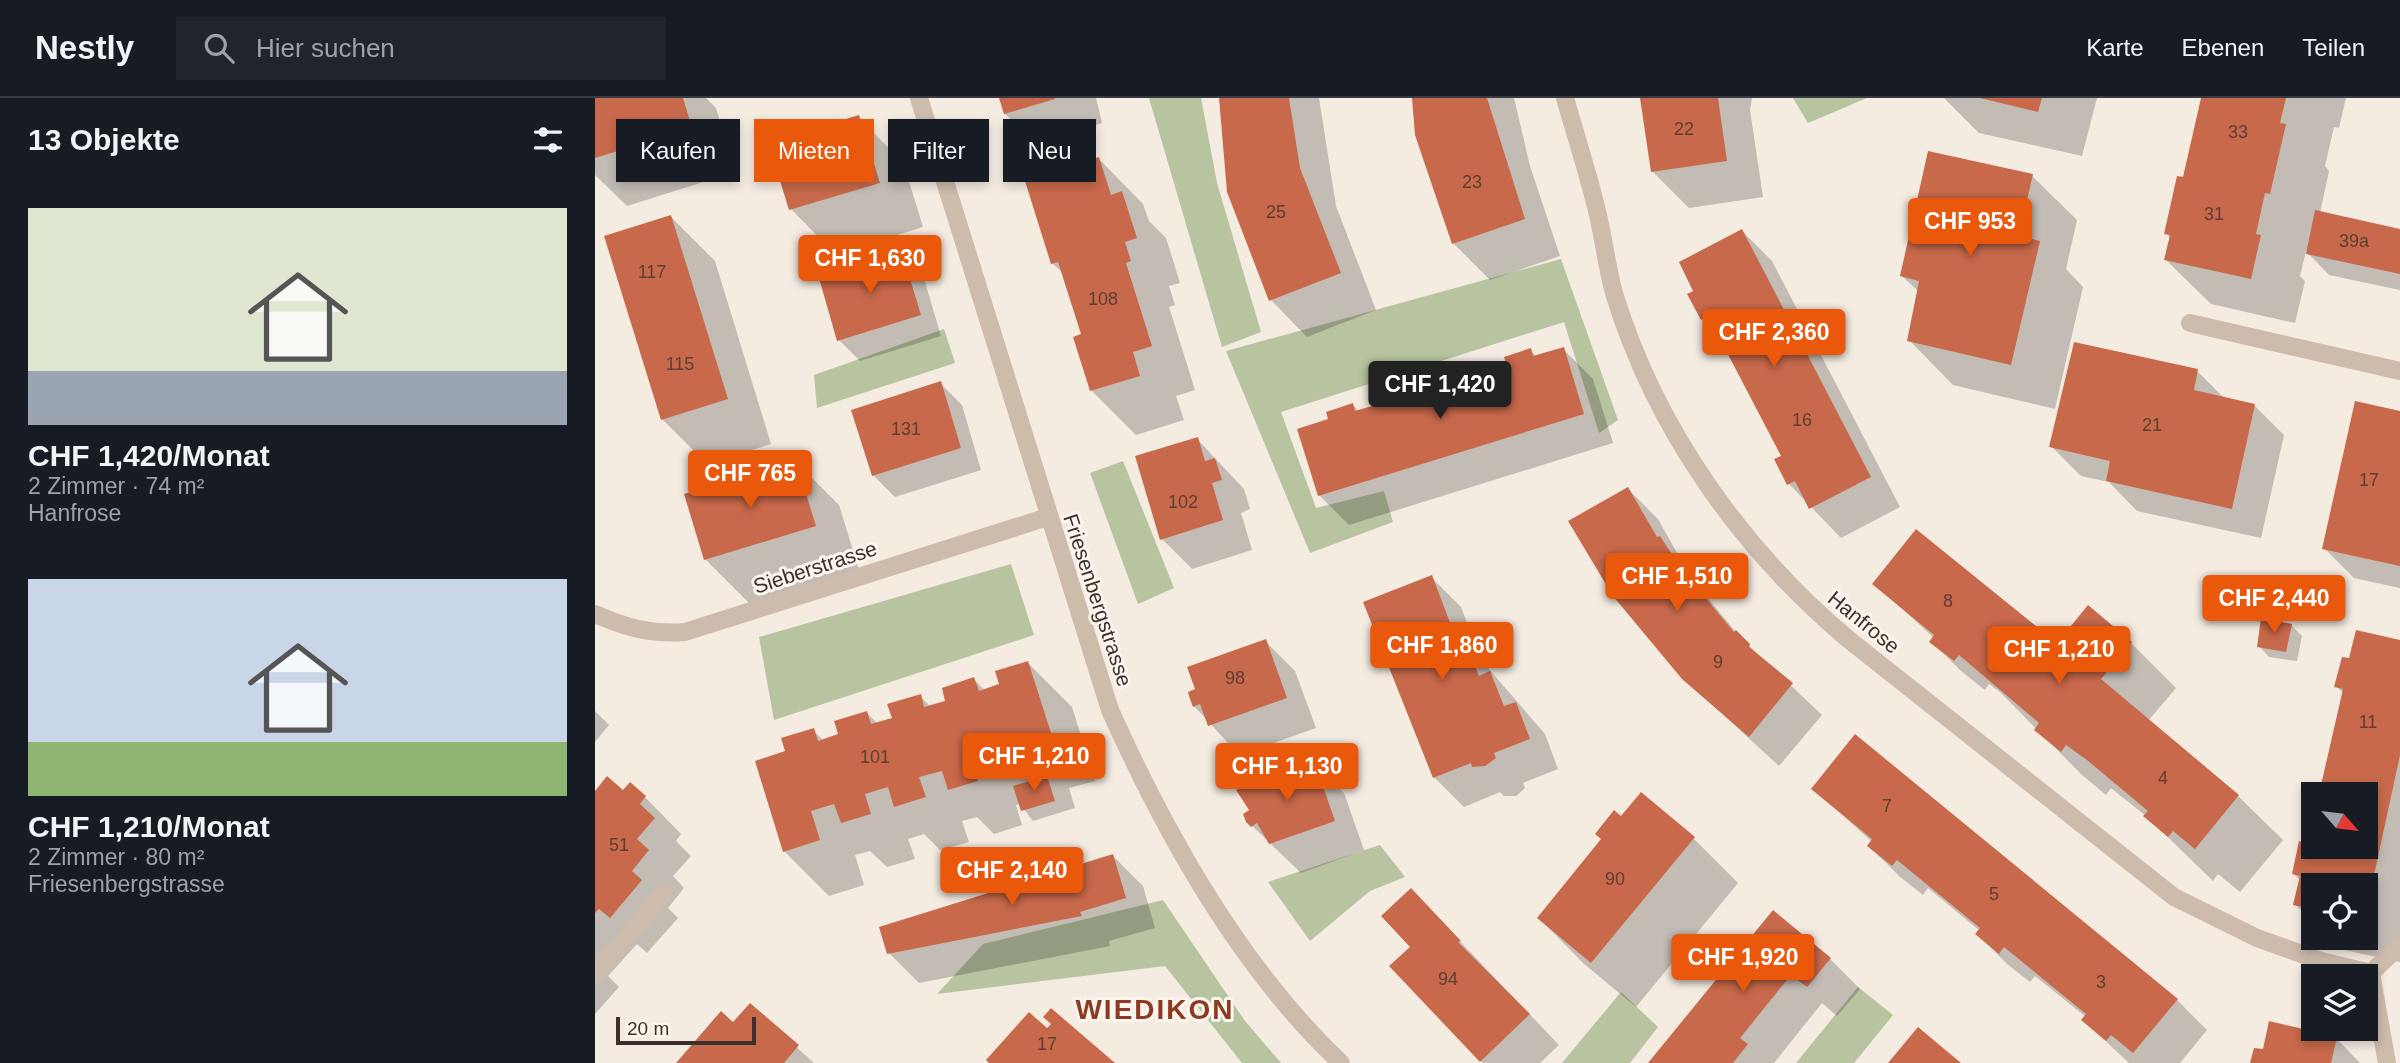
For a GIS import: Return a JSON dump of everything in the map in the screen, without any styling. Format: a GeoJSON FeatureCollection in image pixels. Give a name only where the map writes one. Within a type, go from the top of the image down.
{"type":"FeatureCollection","features":[{"type":"Feature","properties":{"kind":"street","name":"Friesenbergstrasse"},"geometry":{"type":"LineString","coordinates":[[919,98],[1109,710],[1155,803],[1216,909],[1288,1006],[1341,1063]]}},
{"type":"Feature","properties":{"kind":"street","name":"Hanfrose"},"geometry":{"type":"LineString","coordinates":[[1565,98],[1598,213],[1614,293],[1644,370],[1668,419],[1703,478],[1770,566],[1806,604],[1848,639],[2174,897],[2257,938],[2334,964]]}},
{"type":"Feature","properties":{"kind":"street"},"geometry":{"type":"LineString","coordinates":[[2190,323],[2400,371]]}},
{"type":"Feature","properties":{"kind":"street","name":"Sieberstrasse"},"geometry":{"type":"LineString","coordinates":[[595,614],[613,622],[655,633],[685,632],[1048,517]]}},
{"type":"Feature","properties":{"kind":"street"},"geometry":{"type":"LineString","coordinates":[[595,974],[663,894]]}},
{"type":"Feature","properties":{"kind":"street"},"geometry":{"type":"LineString","coordinates":[[2378,966],[2400,945]]}},
{"type":"Feature","properties":{"kind":"street"},"geometry":{"type":"LineString","coordinates":[[2378,1015],[2386,1063]]}},
{"type":"Feature","properties":{"kind":"green space"},"geometry":{"type":"Polygon","coordinates":[[[1149,98],[1201,98],[1217,183],[1261,332],[1222,347],[1149,98]]]}},
{"type":"Feature","properties":{"kind":"green space"},"geometry":{"type":"Polygon","coordinates":[[[1793,98],[1867,98],[1808,123],[1793,98]]]}},
{"type":"Feature","properties":{"kind":"green space"},"geometry":{"type":"Polygon","coordinates":[[[1561,259],[1618,420],[1599,433],[1564,322],[1281,412],[1316,508],[1384,491],[1393,522],[1310,553],[1226,351],[1561,259]]]}},
{"type":"Feature","properties":{"kind":"green space"},"geometry":{"type":"Polygon","coordinates":[[[944,329],[955,363],[817,408],[814,375],[944,329]]]}},
{"type":"Feature","properties":{"kind":"green space"},"geometry":{"type":"Polygon","coordinates":[[[1123,461],[1174,588],[1138,604],[1090,473],[1123,461]]]}},
{"type":"Feature","properties":{"kind":"green space"},"geometry":{"type":"Polygon","coordinates":[[[1011,564],[1034,635],[774,720],[759,637],[1011,564]]]}},
{"type":"Feature","properties":{"kind":"green space"},"geometry":{"type":"Polygon","coordinates":[[[1380,845],[1405,877],[1370,891],[1310,941],[1268,882],[1380,845]]]}},
{"type":"Feature","properties":{"kind":"green space"},"geometry":{"type":"Polygon","coordinates":[[[1163,900],[1245,1021],[1281,1063],[1242,1063],[1165,966],[937,994],[983,944],[1163,900]]]}},
{"type":"Feature","properties":{"kind":"green space"},"geometry":{"type":"Polygon","coordinates":[[[1858,987],[1893,1015],[1854,1063],[1796,1063],[1858,987]]]}},
{"type":"Feature","properties":{"kind":"green space"},"geometry":{"type":"Polygon","coordinates":[[[1621,992],[1658,1027],[1630,1063],[1562,1063],[1621,992]]]}},
{"type":"Feature","properties":{"kind":"building"},"geometry":{"type":"Polygon","coordinates":[[[595,98],[683,98],[689,119],[616,119],[616,152],[595,158],[595,98]]]}},
{"type":"Feature","properties":{"kind":"building"},"geometry":{"type":"Polygon","coordinates":[[[999,98],[1055,98],[1055,99],[1004,114],[999,98]]]}},
{"type":"Feature","properties":{"kind":"building"},"geometry":{"type":"Polygon","coordinates":[[[1219,98],[1289,98],[1300,168],[1341,273],[1269,301],[1227,192],[1219,98]]]}},
{"type":"Feature","properties":{"kind":"building"},"geometry":{"type":"Polygon","coordinates":[[[1412,98],[1487,98],[1525,219],[1452,244],[1415,135],[1412,98]]]}},
{"type":"Feature","properties":{"kind":"building"},"geometry":{"type":"Polygon","coordinates":[[[1640,98],[1718,98],[1727,161],[1651,172],[1640,98]]]}},
{"type":"Feature","properties":{"kind":"building"},"geometry":{"type":"Polygon","coordinates":[[[1980,98],[2042,98],[2038,112],[1980,98]]]}},
{"type":"Feature","properties":{"kind":"building"},"geometry":{"type":"Polygon","coordinates":[[[2201,98],[2286,98],[2280,123],[2286,124],[2270,194],[2265,193],[2256,234],[2261,235],[2251,279],[2164,260],[2170,235],[2164,234],[2177,176],[2183,177],[2201,98]]]}},
{"type":"Feature","properties":{"kind":"building"},"geometry":{"type":"Polygon","coordinates":[[[1928,151],[2033,174],[2019,236],[2040,241],[2011,365],[1907,341],[1919,281],[1900,276],[1928,151]]]}},
{"type":"Feature","properties":{"kind":"building"},"geometry":{"type":"Polygon","coordinates":[[[1099,157],[1111,195],[1122,191],[1137,238],[1125,242],[1131,261],[1126,263],[1152,346],[1133,352],[1140,376],[1090,391],[1073,337],[1081,334],[1058,262],[1051,264],[1025,182],[1096,182],[1096,158],[1099,157]]]}},
{"type":"Feature","properties":{"kind":"building"},"geometry":{"type":"Polygon","coordinates":[[[874,164],[880,183],[789,210],[780,182],[874,182],[874,164]]]}},
{"type":"Feature","properties":{"kind":"building"},"geometry":{"type":"Polygon","coordinates":[[[2315,210],[2400,229],[2400,274],[2306,254],[2315,210]]]}},
{"type":"Feature","properties":{"kind":"building"},"geometry":{"type":"Polygon","coordinates":[[[671,215],[728,399],[661,420],[604,236],[671,215]]]}},
{"type":"Feature","properties":{"kind":"building"},"geometry":{"type":"Polygon","coordinates":[[[1742,229],[1871,477],[1809,509],[1795,481],[1787,485],[1774,459],[1781,456],[1708,316],[1701,320],[1687,294],[1693,291],[1679,262],[1742,229]]]}},
{"type":"Feature","properties":{"kind":"building"},"geometry":{"type":"Polygon","coordinates":[[[901,249],[921,315],[837,341],[819,278],[847,270],[845,266],[901,249]]]}},
{"type":"Feature","properties":{"kind":"building"},"geometry":{"type":"Polygon","coordinates":[[[2074,342],[2198,369],[2194,390],[2255,404],[2232,509],[2106,481],[2110,461],[2049,447],[2074,342]]]}},
{"type":"Feature","properties":{"kind":"building"},"geometry":{"type":"Polygon","coordinates":[[[1564,347],[1584,414],[1318,496],[1297,429],[1328,419],[1326,412],[1353,403],[1355,411],[1506,364],[1504,357],[1531,348],[1533,356],[1564,347]]]}},
{"type":"Feature","properties":{"kind":"building"},"geometry":{"type":"Polygon","coordinates":[[[941,381],[961,448],[872,476],[851,410],[941,381]]]}},
{"type":"Feature","properties":{"kind":"building"},"geometry":{"type":"Polygon","coordinates":[[[2355,401],[2400,411],[2400,566],[2322,549],[2355,401]]]}},
{"type":"Feature","properties":{"kind":"building"},"geometry":{"type":"Polygon","coordinates":[[[1198,437],[1205,461],[1215,458],[1222,480],[1212,483],[1223,520],[1160,540],[1135,456],[1198,437]]]}},
{"type":"Feature","properties":{"kind":"building"},"geometry":{"type":"Polygon","coordinates":[[[795,459],[816,526],[704,560],[684,494],[795,459]]]}},
{"type":"Feature","properties":{"kind":"building"},"geometry":{"type":"Polygon","coordinates":[[[1628,487],[1657,537],[1660,536],[1671,553],[1669,554],[1734,632],[1736,630],[1750,644],[1749,647],[1793,683],[1749,737],[1682,679],[1613,596],[1568,521],[1628,487]]]}},
{"type":"Feature","properties":{"kind":"building"},"geometry":{"type":"Polygon","coordinates":[[[1916,529],[2057,643],[2088,605],[2132,642],[2101,679],[2239,795],[2195,849],[2173,831],[2168,837],[2143,816],[2148,811],[2087,760],[2066,745],[2061,752],[2034,730],[2039,723],[1959,655],[1954,661],[1929,642],[1934,635],[1872,584],[1916,529]]]}},
{"type":"Feature","properties":{"kind":"building"},"geometry":{"type":"Polygon","coordinates":[[[1432,575],[1458,644],[1465,641],[1479,676],[1490,671],[1504,706],[1516,702],[1530,739],[1494,753],[1496,758],[1485,766],[1472,767],[1471,763],[1433,778],[1363,602],[1432,575]]]}},
{"type":"Feature","properties":{"kind":"building"},"geometry":{"type":"Polygon","coordinates":[[[2261,618],[2292,624],[2286,652],[2257,647],[2261,618]]]}},
{"type":"Feature","properties":{"kind":"building"},"geometry":{"type":"Polygon","coordinates":[[[2356,630],[2400,640],[2400,755],[2378,857],[2378,782],[2322,782],[2343,689],[2334,687],[2342,657],[2349,658],[2356,630]]]}},
{"type":"Feature","properties":{"kind":"building"},"geometry":{"type":"Polygon","coordinates":[[[1266,639],[1287,698],[1208,726],[1200,704],[1193,707],[1190,699],[1188,692],[1195,689],[1187,667],[1266,639]]]}},
{"type":"Feature","properties":{"kind":"building"},"geometry":{"type":"Polygon","coordinates":[[[1028,661],[1052,736],[1026,744],[1032,764],[1001,774],[994,753],[972,761],[978,781],[948,790],[942,771],[919,777],[926,797],[894,807],[888,787],[865,794],[871,814],[841,823],[834,804],[811,811],[820,840],[783,852],[755,761],[785,751],[781,738],[814,728],[818,741],[838,734],[834,721],[867,711],[871,724],[892,718],[887,704],[921,694],[924,707],[945,701],[942,688],[974,677],[979,691],[999,684],[995,671],[1028,661]]]}},
{"type":"Feature","properties":{"kind":"building"},"geometry":{"type":"Polygon","coordinates":[[[1855,734],[2178,999],[2133,1053],[2111,1035],[2106,1041],[2081,1020],[2086,1014],[2004,947],[1999,954],[1975,934],[1980,928],[1897,860],[1892,866],[1867,846],[1872,839],[1811,789],[1855,734]]]}},
{"type":"Feature","properties":{"kind":"building"},"geometry":{"type":"Polygon","coordinates":[[[1314,761],[1335,821],[1269,844],[1257,823],[1251,827],[1246,822],[1243,814],[1249,810],[1236,790],[1314,761]]]}},
{"type":"Feature","properties":{"kind":"building"},"geometry":{"type":"Polygon","coordinates":[[[607,776],[623,790],[630,782],[646,796],[640,804],[655,818],[637,839],[649,850],[632,871],[642,880],[610,918],[599,909],[595,913],[595,791],[607,776]]]}},
{"type":"Feature","properties":{"kind":"building"},"geometry":{"type":"Polygon","coordinates":[[[1047,776],[1055,801],[1021,811],[1013,786],[1047,776]]]}},
{"type":"Feature","properties":{"kind":"building"},"geometry":{"type":"Polygon","coordinates":[[[1641,792],[1695,837],[1591,963],[1537,918],[1601,839],[1595,834],[1614,810],[1621,816],[1641,792]]]}},
{"type":"Feature","properties":{"kind":"building"},"geometry":{"type":"Polygon","coordinates":[[[2299,841],[2301,859],[2378,859],[2375,873],[2301,873],[2301,907],[2293,905],[2300,876],[2292,874],[2299,841]]]}},
{"type":"Feature","properties":{"kind":"building"},"geometry":{"type":"Polygon","coordinates":[[[1113,854],[1126,898],[1080,912],[1082,916],[887,954],[879,927],[1113,854]]]}},
{"type":"Feature","properties":{"kind":"building"},"geometry":{"type":"Polygon","coordinates":[[[1411,888],[1461,941],[1458,942],[1530,1014],[1480,1062],[1389,966],[1410,947],[1381,916],[1411,888]]]}},
{"type":"Feature","properties":{"kind":"building"},"geometry":{"type":"Polygon","coordinates":[[[1773,910],[1831,958],[1807,987],[1791,975],[1740,1038],[1748,1044],[1733,1063],[1648,1063],[1773,910]]]}},
{"type":"Feature","properties":{"kind":"building"},"geometry":{"type":"Polygon","coordinates":[[[750,1003],[799,1045],[784,1063],[676,1063],[721,1011],[733,1022],[750,1003]]]}},
{"type":"Feature","properties":{"kind":"building"},"geometry":{"type":"Polygon","coordinates":[[[1051,1008],[1115,1063],[989,1063],[986,1060],[1029,1012],[1047,1028],[1051,1024],[1043,1017],[1051,1008]]]}},
{"type":"Feature","properties":{"kind":"building"},"geometry":{"type":"Polygon","coordinates":[[[2269,1021],[2301,1029],[2301,1041],[2336,1041],[2331,1063],[2250,1063],[2254,1048],[2263,1049],[2269,1021]]]}},
{"type":"Feature","properties":{"kind":"building"},"geometry":{"type":"Polygon","coordinates":[[[1918,1027],[1961,1063],[1888,1063],[1918,1027]]]}},
{"type":"Feature","properties":{"kind":"district","name":"WIEDIKON"},"geometry":{"type":"Point","coordinates":[1155,1009]}}]}
